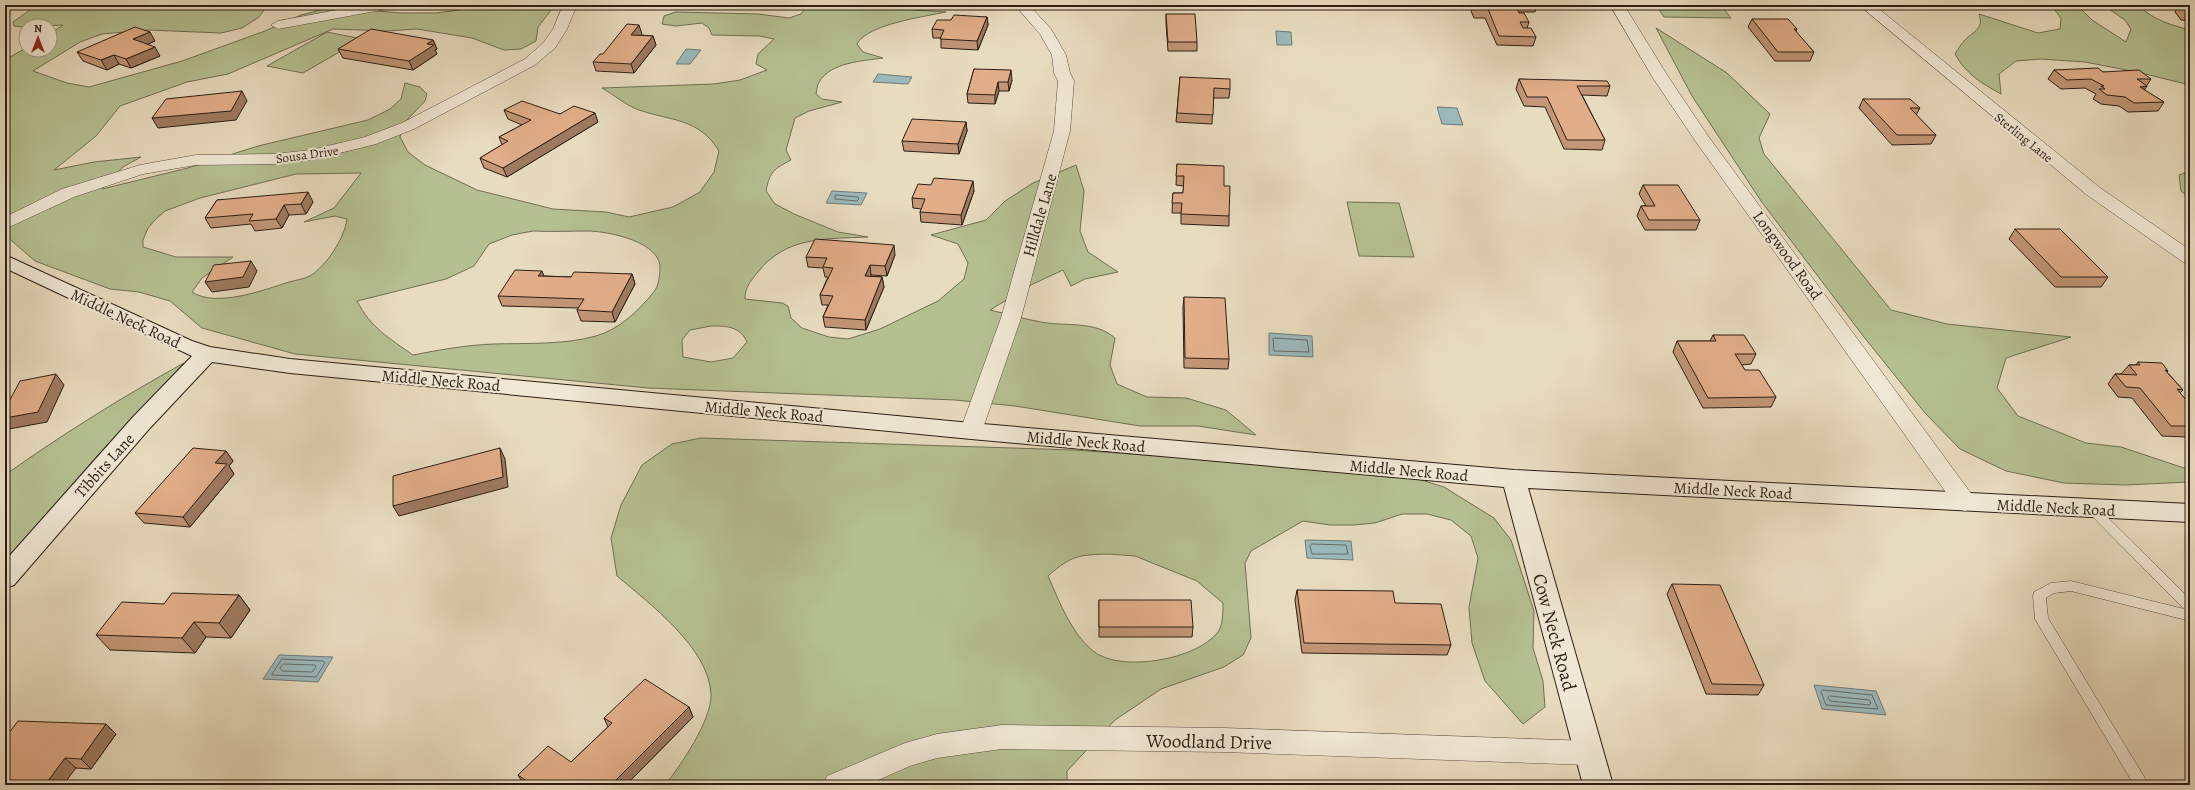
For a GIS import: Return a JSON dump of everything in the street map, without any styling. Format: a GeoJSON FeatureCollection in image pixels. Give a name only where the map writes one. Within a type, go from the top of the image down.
{"type":"FeatureCollection","features":[{"type":"Feature","properties":{"kind":"main road","name":"Middle Neck Road"},"geometry":{"type":"LineString","coordinates":[[5,261],[185,346],[207,354],[290,366],[971,431],[1514,479],[2190,513]]}},
{"type":"Feature","properties":{"kind":"main road","name":"Tibbits Lane"},"geometry":{"type":"LineString","coordinates":[[5,578],[136,429],[207,354]]}},
{"type":"Feature","properties":{"kind":"main road","name":"Cow Neck Road"},"geometry":{"type":"LineString","coordinates":[[1514,479],[1598,785]]}},
{"type":"Feature","properties":{"kind":"street"},"geometry":{"type":"LineString","coordinates":[[278,25],[387,5]]}},
{"type":"Feature","properties":{"kind":"street","name":"Sousa Drive"},"geometry":{"type":"LineString","coordinates":[[5,224],[68,193],[140,170],[196,160],[274,159],[311,155],[370,141],[408,126],[530,62],[550,45],[560,29],[570,5]]}},
{"type":"Feature","properties":{"kind":"street","name":"Hilldale Lane"},"geometry":{"type":"LineString","coordinates":[[971,431],[1011,318],[1062,131],[1066,81],[1062,73],[1059,55],[1046,32],[1022,5]]}},
{"type":"Feature","properties":{"kind":"street","name":"Longwood Road"},"geometry":{"type":"LineString","coordinates":[[1617,5],[1661,78],[1702,139],[1965,502]]}},
{"type":"Feature","properties":{"kind":"street","name":"Sterling Lane"},"geometry":{"type":"LineString","coordinates":[[1866,5],[2017,132],[2093,192],[2190,258]]}},
{"type":"Feature","properties":{"kind":"street","name":"Woodland Drive"},"geometry":{"type":"LineString","coordinates":[[837,785],[905,755],[937,746],[1002,737],[1224,740],[1589,753]]}},
{"type":"Feature","properties":{"kind":"lane"},"geometry":{"type":"LineString","coordinates":[[2092,509],[2190,607]]}},
{"type":"Feature","properties":{"kind":"lane"},"geometry":{"type":"LineString","coordinates":[[2142,785],[2042,619],[2039,596],[2051,588],[2071,586],[2190,616]]}},
{"type":"Feature","properties":{"kind":"green space"},"geometry":{"type":"Polygon","coordinates":[[[5,5],[268,5],[259,17],[242,28],[221,33],[148,30],[102,34],[80,42],[58,56],[58,28],[63,25],[58,25],[58,18],[19,18],[30,10],[17,8],[5,10],[5,5]]]}},
{"type":"Feature","properties":{"kind":"green space"},"geometry":{"type":"Polygon","coordinates":[[[443,5],[555,5],[538,27],[536,41],[521,49],[504,50],[472,38],[417,29],[387,31],[333,29],[228,74],[187,82],[120,106],[96,136],[54,170],[94,162],[141,157],[123,167],[102,189],[188,168],[258,146],[368,120],[390,109],[401,99],[405,83],[420,87],[427,94],[425,101],[406,121],[400,137],[408,152],[425,165],[477,190],[553,209],[606,212],[629,217],[673,207],[700,192],[714,172],[719,151],[703,132],[693,126],[634,108],[602,88],[714,84],[740,80],[767,70],[756,64],[758,54],[774,39],[760,36],[712,35],[709,28],[702,23],[676,26],[662,24],[664,16],[676,12],[758,14],[789,18],[801,14],[808,5],[896,5],[914,10],[946,12],[897,22],[872,31],[863,37],[857,44],[863,52],[883,58],[839,66],[824,75],[818,83],[816,94],[822,99],[842,102],[809,111],[795,118],[786,150],[791,160],[777,168],[769,179],[766,191],[775,204],[794,214],[838,232],[868,237],[822,239],[794,246],[781,252],[769,260],[748,285],[745,299],[782,303],[788,306],[791,318],[802,328],[829,337],[848,339],[880,329],[938,301],[964,279],[968,263],[958,244],[931,235],[986,220],[1005,201],[1033,183],[1076,165],[1084,191],[1080,231],[1088,252],[1118,272],[1085,279],[1071,286],[1063,270],[1033,284],[990,310],[1041,322],[1089,326],[1107,332],[1115,338],[1110,365],[1117,384],[1147,397],[1186,398],[1226,410],[1256,435],[1198,426],[1140,426],[1015,406],[955,400],[648,388],[295,354],[202,328],[170,301],[139,292],[110,289],[35,261],[5,235],[5,60],[18,53],[18,58],[54,58],[33,71],[67,83],[89,87],[182,61],[265,31],[301,15],[324,9],[340,8],[401,13],[436,13],[459,10],[443,5]],[[361,173],[296,174],[200,198],[165,211],[148,228],[143,240],[143,247],[176,257],[233,257],[202,278],[192,292],[202,296],[214,298],[240,296],[305,278],[310,276],[323,265],[334,251],[342,235],[347,219],[335,216],[304,222],[334,208],[361,173]],[[533,231],[512,235],[489,244],[474,266],[446,279],[357,301],[368,318],[381,332],[413,355],[473,345],[558,342],[596,336],[613,329],[628,319],[647,300],[658,285],[660,270],[659,260],[653,252],[644,245],[608,233],[587,231],[533,231]],[[711,326],[690,330],[682,340],[683,357],[711,362],[733,358],[747,342],[741,333],[732,328],[711,326]]]}},
{"type":"Feature","properties":{"kind":"green space"},"geometry":{"type":"Polygon","coordinates":[[[1656,5],[1721,5],[1731,18],[1664,17],[1656,5]]]}},
{"type":"Feature","properties":{"kind":"green space"},"geometry":{"type":"Polygon","coordinates":[[[2051,5],[2077,5],[2092,20],[2126,42],[2131,29],[2125,20],[2103,5],[2138,5],[2156,18],[2169,24],[2190,30],[2190,85],[2137,72],[2085,62],[2041,59],[2016,61],[1999,74],[2001,94],[1969,73],[1955,54],[1979,26],[1979,14],[2038,33],[2060,29],[2061,18],[2051,5]]]}},
{"type":"Feature","properties":{"kind":"green space"},"geometry":{"type":"Polygon","coordinates":[[[18,18],[18,26],[14,26],[13,22],[18,18]]]}},
{"type":"Feature","properties":{"kind":"green space"},"geometry":{"type":"Polygon","coordinates":[[[1656,28],[1727,73],[1770,114],[1759,138],[1764,154],[1891,310],[1947,324],[2071,337],[2006,358],[1997,388],[2018,416],[2086,443],[2121,447],[2190,470],[2190,482],[2125,485],[2064,483],[2006,471],[1960,449],[1925,413],[1864,337],[1761,201],[1692,96],[1656,28]]]}},
{"type":"Feature","properties":{"kind":"green space"},"geometry":{"type":"Polygon","coordinates":[[[327,32],[362,39],[303,73],[267,66],[327,32]]]}},
{"type":"Feature","properties":{"kind":"green space"},"geometry":{"type":"Polygon","coordinates":[[[2190,171],[2190,199],[2181,191],[2179,175],[2190,171]]]}},
{"type":"Feature","properties":{"kind":"green space"},"geometry":{"type":"Polygon","coordinates":[[[1347,202],[1399,203],[1414,257],[1359,256],[1347,202]]]}},
{"type":"Feature","properties":{"kind":"green space"},"geometry":{"type":"Polygon","coordinates":[[[184,363],[97,456],[5,561],[5,475],[93,416],[184,363]]]}},
{"type":"Feature","properties":{"kind":"green space"},"geometry":{"type":"Polygon","coordinates":[[[701,438],[1074,450],[1370,471],[1415,478],[1444,487],[1494,518],[1511,540],[1534,611],[1533,648],[1543,681],[1545,707],[1523,724],[1485,681],[1472,643],[1469,607],[1478,558],[1471,536],[1451,520],[1427,514],[1402,514],[1375,523],[1354,525],[1330,525],[1303,521],[1251,551],[1245,563],[1251,638],[1243,655],[1224,667],[1161,689],[1115,720],[1067,771],[1067,785],[665,785],[687,754],[701,729],[710,705],[711,694],[708,677],[700,660],[675,628],[645,599],[617,576],[611,538],[621,505],[642,465],[672,444],[701,438]],[[1109,554],[1082,556],[1063,564],[1048,576],[1066,616],[1085,644],[1105,658],[1139,662],[1176,656],[1193,650],[1208,642],[1220,629],[1223,614],[1223,603],[1197,581],[1135,556],[1109,554]]]}},
{"type":"Feature","properties":{"kind":"water"},"geometry":{"type":"Polygon","coordinates":[[[1276,31],[1291,32],[1292,45],[1277,45],[1276,31]]]}},
{"type":"Feature","properties":{"kind":"water"},"geometry":{"type":"Polygon","coordinates":[[[686,49],[701,50],[690,64],[676,64],[686,49]]]}},
{"type":"Feature","properties":{"kind":"water"},"geometry":{"type":"Polygon","coordinates":[[[878,74],[912,77],[908,84],[873,82],[878,74]]]}},
{"type":"Feature","properties":{"kind":"water"},"geometry":{"type":"Polygon","coordinates":[[[1437,107],[1457,108],[1463,125],[1442,124],[1437,107]]]}},
{"type":"Feature","properties":{"kind":"water"},"geometry":{"type":"Polygon","coordinates":[[[832,191],[867,193],[861,205],[826,203],[832,191]]]}},
{"type":"Feature","properties":{"kind":"water"},"geometry":{"type":"Polygon","coordinates":[[[1269,333],[1312,336],[1313,357],[1269,355],[1269,333]]]}},
{"type":"Feature","properties":{"kind":"water"},"geometry":{"type":"Polygon","coordinates":[[[1305,540],[1351,541],[1353,560],[1307,558],[1305,540]]]}},
{"type":"Feature","properties":{"kind":"water"},"geometry":{"type":"Polygon","coordinates":[[[279,655],[333,657],[318,682],[263,679],[279,655]]]}},
{"type":"Feature","properties":{"kind":"water"},"geometry":{"type":"Polygon","coordinates":[[[1814,685],[1876,691],[1886,715],[1822,709],[1814,685]]]}},
{"type":"Feature","properties":{"kind":"building"},"geometry":{"type":"Polygon","coordinates":[[[1474,5],[1515,5],[1519,13],[1524,13],[1529,22],[1520,22],[1523,28],[1531,28],[1536,37],[1499,36],[1488,9],[1476,9],[1474,5]]]}},
{"type":"Feature","properties":{"kind":"building"},"geometry":{"type":"Polygon","coordinates":[[[2182,5],[2190,5],[2190,12],[2187,11],[2182,5]]]}},
{"type":"Feature","properties":{"kind":"building"},"geometry":{"type":"Polygon","coordinates":[[[1166,14],[1195,14],[1197,42],[1168,42],[1166,14]]]}},
{"type":"Feature","properties":{"kind":"building"},"geometry":{"type":"Polygon","coordinates":[[[954,15],[987,17],[977,41],[940,39],[944,30],[932,29],[937,20],[951,20],[954,15]]]}},
{"type":"Feature","properties":{"kind":"building"},"geometry":{"type":"Polygon","coordinates":[[[1752,19],[1788,19],[1797,29],[1794,29],[1814,52],[1778,52],[1752,19]]]}},
{"type":"Feature","properties":{"kind":"building"},"geometry":{"type":"Polygon","coordinates":[[[627,24],[639,25],[631,35],[653,36],[631,64],[593,62],[600,54],[603,54],[627,24]]]}},
{"type":"Feature","properties":{"kind":"building"},"geometry":{"type":"Polygon","coordinates":[[[135,27],[150,32],[133,39],[155,47],[126,59],[114,55],[101,60],[77,52],[135,27]]]}},
{"type":"Feature","properties":{"kind":"building"},"geometry":{"type":"Polygon","coordinates":[[[371,29],[433,40],[427,44],[434,45],[409,61],[338,49],[371,29]]]}},
{"type":"Feature","properties":{"kind":"building"},"geometry":{"type":"Polygon","coordinates":[[[2098,68],[2103,72],[2139,70],[2151,79],[2137,79],[2147,86],[2140,87],[2164,102],[2134,103],[2125,97],[2107,95],[2099,89],[2105,89],[2101,86],[2104,86],[2091,79],[2067,80],[2054,70],[2098,68]]]}},
{"type":"Feature","properties":{"kind":"building"},"geometry":{"type":"Polygon","coordinates":[[[974,69],[1011,70],[1008,82],[998,82],[995,95],[967,94],[974,69]]]}},
{"type":"Feature","properties":{"kind":"building"},"geometry":{"type":"Polygon","coordinates":[[[1180,77],[1230,79],[1230,89],[1214,88],[1213,115],[1177,113],[1180,77]]]}},
{"type":"Feature","properties":{"kind":"building"},"geometry":{"type":"Polygon","coordinates":[[[1519,79],[1607,81],[1610,86],[1577,86],[1605,140],[1567,140],[1547,97],[1527,97],[1519,79]]]}},
{"type":"Feature","properties":{"kind":"building"},"geometry":{"type":"Polygon","coordinates":[[[242,91],[231,111],[152,118],[166,99],[242,91]]]}},
{"type":"Feature","properties":{"kind":"building"},"geometry":{"type":"Polygon","coordinates":[[[1863,99],[1910,99],[1920,108],[1910,108],[1936,135],[1897,135],[1863,99]]]}},
{"type":"Feature","properties":{"kind":"building"},"geometry":{"type":"Polygon","coordinates":[[[522,101],[560,114],[574,106],[595,113],[503,168],[480,158],[508,141],[499,137],[531,120],[504,110],[522,101]]]}},
{"type":"Feature","properties":{"kind":"building"},"geometry":{"type":"Polygon","coordinates":[[[912,119],[966,122],[958,144],[902,141],[912,119]]]}},
{"type":"Feature","properties":{"kind":"building"},"geometry":{"type":"Polygon","coordinates":[[[1177,164],[1224,166],[1224,186],[1230,186],[1229,216],[1181,214],[1182,203],[1172,203],[1173,193],[1183,193],[1184,176],[1176,176],[1177,164]]]}},
{"type":"Feature","properties":{"kind":"building"},"geometry":{"type":"Polygon","coordinates":[[[934,178],[973,181],[961,215],[920,212],[925,199],[912,198],[918,184],[931,185],[934,178]]]}},
{"type":"Feature","properties":{"kind":"building"},"geometry":{"type":"Polygon","coordinates":[[[1643,185],[1678,185],[1700,220],[1649,220],[1641,206],[1655,206],[1643,185]]]}},
{"type":"Feature","properties":{"kind":"building"},"geometry":{"type":"Polygon","coordinates":[[[308,192],[301,204],[284,205],[276,219],[249,221],[253,214],[205,218],[217,200],[308,192]]]}},
{"type":"Feature","properties":{"kind":"building"},"geometry":{"type":"Polygon","coordinates":[[[2015,229],[2060,229],[2108,277],[2061,277],[2015,229]]]}},
{"type":"Feature","properties":{"kind":"building"},"geometry":{"type":"Polygon","coordinates":[[[815,239],[894,245],[885,266],[870,265],[865,276],[882,277],[865,320],[823,317],[833,296],[820,295],[833,268],[823,267],[827,258],[806,257],[815,239]]]}},
{"type":"Feature","properties":{"kind":"building"},"geometry":{"type":"Polygon","coordinates":[[[251,261],[243,277],[205,282],[214,265],[251,261]]]}},
{"type":"Feature","properties":{"kind":"building"},"geometry":{"type":"Polygon","coordinates":[[[515,270],[542,271],[538,276],[571,277],[574,272],[632,274],[612,312],[577,310],[584,299],[498,296],[515,270]]]}},
{"type":"Feature","properties":{"kind":"building"},"geometry":{"type":"Polygon","coordinates":[[[1184,297],[1225,298],[1229,359],[1185,358],[1184,297]]]}},
{"type":"Feature","properties":{"kind":"building"},"geometry":{"type":"Polygon","coordinates":[[[1713,335],[1744,335],[1756,354],[1735,354],[1745,370],[1759,370],[1776,397],[1708,398],[1677,341],[1716,341],[1713,335]]]}},
{"type":"Feature","properties":{"kind":"building"},"geometry":{"type":"Polygon","coordinates":[[[2138,362],[2162,363],[2168,371],[2165,370],[2183,390],[2177,389],[2190,405],[2190,426],[2171,426],[2140,388],[2126,387],[2115,374],[2137,375],[2129,365],[2140,365],[2138,362]]]}},
{"type":"Feature","properties":{"kind":"building"},"geometry":{"type":"Polygon","coordinates":[[[56,374],[38,412],[5,418],[5,409],[20,381],[56,374]]]}},
{"type":"Feature","properties":{"kind":"building"},"geometry":{"type":"Polygon","coordinates":[[[193,448],[226,451],[215,463],[227,464],[183,517],[135,513],[193,448]]]}},
{"type":"Feature","properties":{"kind":"building"},"geometry":{"type":"Polygon","coordinates":[[[500,448],[503,477],[393,506],[393,476],[500,448]]]}},
{"type":"Feature","properties":{"kind":"building"},"geometry":{"type":"Polygon","coordinates":[[[1672,584],[1720,585],[1764,685],[1712,684],[1672,584]]]}},
{"type":"Feature","properties":{"kind":"building"},"geometry":{"type":"Polygon","coordinates":[[[1297,590],[1393,591],[1395,603],[1441,604],[1451,645],[1304,643],[1297,590]]]}},
{"type":"Feature","properties":{"kind":"building"},"geometry":{"type":"Polygon","coordinates":[[[172,593],[239,595],[219,623],[194,622],[182,638],[96,635],[122,602],[164,604],[172,593]]]}},
{"type":"Feature","properties":{"kind":"building"},"geometry":{"type":"Polygon","coordinates":[[[1099,600],[1191,600],[1193,627],[1099,627],[1099,600]]]}},
{"type":"Feature","properties":{"kind":"building"},"geometry":{"type":"Polygon","coordinates":[[[645,679],[689,707],[611,785],[532,785],[518,775],[548,746],[571,762],[612,723],[604,718],[645,679]]]}},
{"type":"Feature","properties":{"kind":"building"},"geometry":{"type":"Polygon","coordinates":[[[18,721],[106,724],[81,759],[65,758],[45,785],[5,785],[5,738],[18,721]]]}}]}
